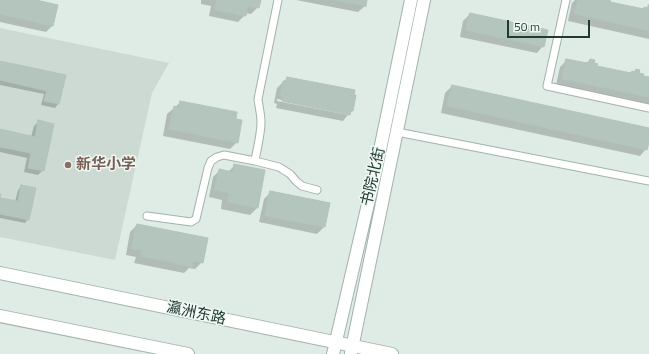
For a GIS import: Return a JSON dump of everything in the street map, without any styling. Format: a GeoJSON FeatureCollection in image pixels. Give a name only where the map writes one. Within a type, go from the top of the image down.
{"type":"FeatureCollection","features":[{"type":"Feature","properties":{"kind":"street","name":"书院北街"},"geometry":{"type":"LineString","coordinates":[[334,348],[375,174],[411,0]]}},
{"type":"Feature","properties":{"kind":"street","name":"书院北街"},"geometry":{"type":"LineString","coordinates":[[351,350],[424,0]]}},
{"type":"Feature","properties":{"kind":"street","name":"瀛洲东路"},"geometry":{"type":"LineString","coordinates":[[0,273],[334,348],[392,354]]}},
{"type":"Feature","properties":{"kind":"street"},"geometry":{"type":"LineString","coordinates":[[0,316],[188,354]]}},
{"type":"Feature","properties":{"kind":"lane"},"geometry":{"type":"LineString","coordinates":[[255,161],[261,125],[258,99],[278,0]]}},
{"type":"Feature","properties":{"kind":"lane"},"geometry":{"type":"LineString","coordinates":[[566,0],[547,86],[649,108]]}},
{"type":"Feature","properties":{"kind":"lane"},"geometry":{"type":"LineString","coordinates":[[397,132],[649,180]]}},
{"type":"Feature","properties":{"kind":"lane"},"geometry":{"type":"LineString","coordinates":[[147,216],[191,222],[196,219],[211,161],[224,155],[278,167],[290,174],[302,186],[317,190]]}},
{"type":"Feature","properties":{"kind":"shaded area","name":"新华小学"},"geometry":{"type":"Polygon","coordinates":[[[0,28],[169,63],[152,93],[115,260],[0,237],[0,28]]]}},
{"type":"Feature","properties":{"kind":"building"},"geometry":{"type":"Polygon","coordinates":[[[0,0],[36,0],[58,5],[53,26],[0,14],[0,0]]]}},
{"type":"Feature","properties":{"kind":"building"},"geometry":{"type":"Polygon","coordinates":[[[217,0],[261,0],[259,8],[248,6],[246,16],[215,10],[217,0]]]}},
{"type":"Feature","properties":{"kind":"building"},"geometry":{"type":"Polygon","coordinates":[[[335,0],[367,0],[366,6],[335,0]]]}},
{"type":"Feature","properties":{"kind":"building"},"geometry":{"type":"Polygon","coordinates":[[[578,0],[610,0],[610,2],[644,9],[644,7],[648,8],[649,5],[649,31],[575,14],[578,0]]]}},
{"type":"Feature","properties":{"kind":"building"},"geometry":{"type":"Polygon","coordinates":[[[470,13],[548,30],[544,47],[466,30],[470,13]]]}},
{"type":"Feature","properties":{"kind":"building"},"geometry":{"type":"Polygon","coordinates":[[[566,59],[587,63],[590,59],[595,60],[594,63],[598,64],[597,66],[631,73],[632,71],[635,72],[636,69],[640,70],[639,73],[644,74],[643,76],[649,77],[649,97],[562,79],[566,59]]]}},
{"type":"Feature","properties":{"kind":"building"},"geometry":{"type":"Polygon","coordinates":[[[0,61],[66,75],[59,104],[44,101],[47,91],[0,80],[0,61]]]}},
{"type":"Feature","properties":{"kind":"building"},"geometry":{"type":"Polygon","coordinates":[[[287,77],[355,90],[354,95],[356,95],[353,111],[351,111],[350,115],[282,101],[283,97],[280,96],[283,81],[286,81],[287,77]]]}},
{"type":"Feature","properties":{"kind":"building"},"geometry":{"type":"Polygon","coordinates":[[[452,85],[649,128],[649,142],[647,150],[447,106],[452,85]]]}},
{"type":"Feature","properties":{"kind":"building"},"geometry":{"type":"Polygon","coordinates":[[[180,101],[237,112],[236,119],[242,120],[238,143],[169,129],[174,106],[179,108],[180,101]]]}},
{"type":"Feature","properties":{"kind":"building"},"geometry":{"type":"Polygon","coordinates":[[[38,120],[54,124],[44,171],[28,168],[31,153],[0,147],[0,129],[35,137],[38,120]]]}},
{"type":"Feature","properties":{"kind":"building"},"geometry":{"type":"Polygon","coordinates":[[[234,164],[265,170],[258,208],[227,202],[229,193],[215,190],[219,169],[233,172],[234,164]]]}},
{"type":"Feature","properties":{"kind":"building"},"geometry":{"type":"Polygon","coordinates":[[[21,185],[36,188],[29,220],[0,214],[0,198],[18,201],[21,185]]]}},
{"type":"Feature","properties":{"kind":"building"},"geometry":{"type":"Polygon","coordinates":[[[270,191],[330,203],[325,227],[265,216],[270,191]]]}},
{"type":"Feature","properties":{"kind":"building"},"geometry":{"type":"Polygon","coordinates":[[[137,224],[208,238],[203,263],[193,261],[192,267],[141,256],[142,250],[132,249],[137,224]]]}},
{"type":"Feature","properties":{"kind":"place","name":"新华小学"},"geometry":{"type":"Point","coordinates":[68,165]}}]}
